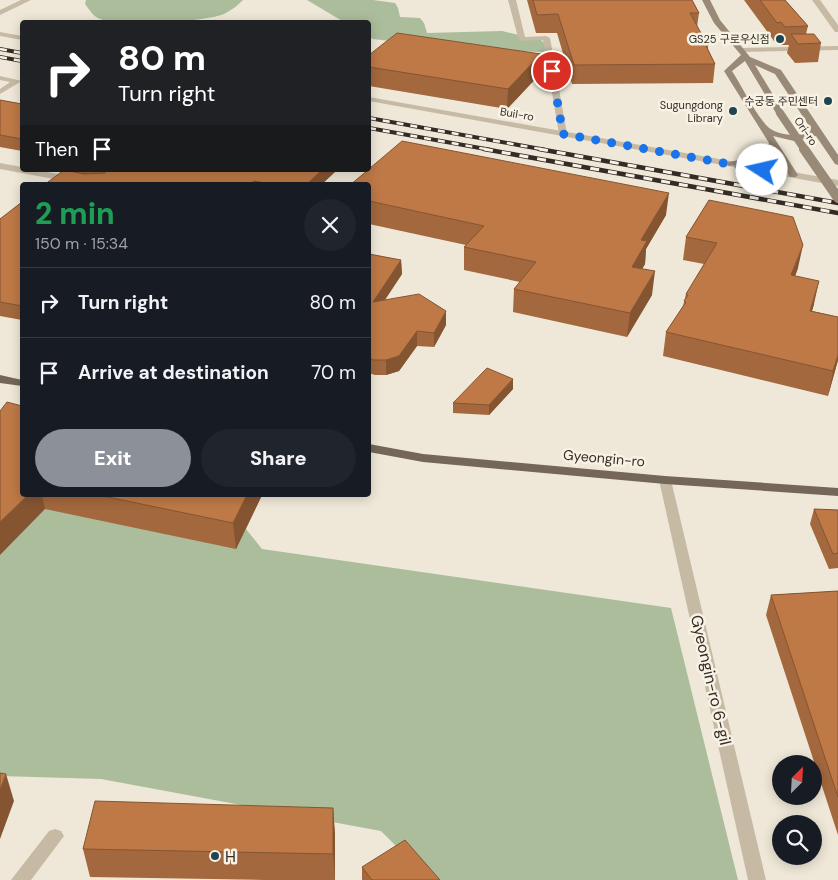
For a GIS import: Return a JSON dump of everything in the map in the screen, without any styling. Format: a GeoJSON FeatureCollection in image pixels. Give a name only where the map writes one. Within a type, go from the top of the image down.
{"type":"FeatureCollection","features":[{"type":"Feature","properties":{"kind":"main road","name":"Ori-ro"},"geometry":{"type":"LineString","coordinates":[[706,0],[717,21],[743,53],[780,113],[838,198]]}},
{"type":"Feature","properties":{"kind":"main road"},"geometry":{"type":"LineString","coordinates":[[793,175],[728,71],[743,53],[778,72],[838,162]]}},
{"type":"Feature","properties":{"kind":"main road"},"geometry":{"type":"LineString","coordinates":[[764,128],[783,137],[797,139],[814,134],[816,128]]}},
{"type":"Feature","properties":{"kind":"main road"},"geometry":{"type":"LineString","coordinates":[[731,164],[763,156],[770,150],[773,143]]}},
{"type":"Feature","properties":{"kind":"main road"},"geometry":{"type":"LineString","coordinates":[[0,379],[20,383]]}},
{"type":"Feature","properties":{"kind":"main road","name":"Gyeongin-ro"},"geometry":{"type":"LineString","coordinates":[[371,448],[423,458],[665,480],[838,492]]}},
{"type":"Feature","properties":{"kind":"street"},"geometry":{"type":"LineString","coordinates":[[0,13],[27,0]]}},
{"type":"Feature","properties":{"kind":"street"},"geometry":{"type":"LineString","coordinates":[[512,0],[522,39],[546,38],[563,134]]}},
{"type":"Feature","properties":{"kind":"street"},"geometry":{"type":"LineString","coordinates":[[816,0],[838,30]]}},
{"type":"Feature","properties":{"kind":"street"},"geometry":{"type":"LineString","coordinates":[[0,34],[20,38]]}},
{"type":"Feature","properties":{"kind":"street"},"geometry":{"type":"LineString","coordinates":[[743,53],[838,48]]}},
{"type":"Feature","properties":{"kind":"street"},"geometry":{"type":"LineString","coordinates":[[0,78],[18,81],[0,92]]}},
{"type":"Feature","properties":{"kind":"street","name":"Buil-ro"},"geometry":{"type":"LineString","coordinates":[[371,99],[838,183]]}},
{"type":"Feature","properties":{"kind":"street"},"geometry":{"type":"LineString","coordinates":[[0,166],[20,170]]}},
{"type":"Feature","properties":{"kind":"street"},"geometry":{"type":"LineString","coordinates":[[32,172],[84,182]]}},
{"type":"Feature","properties":{"kind":"street","name":"Gyeongin-ro 6-gil"},"geometry":{"type":"LineString","coordinates":[[665,480],[757,880]]}},
{"type":"Feature","properties":{"kind":"street"},"geometry":{"type":"LineString","coordinates":[[20,880],[55,836]]}},
{"type":"Feature","properties":{"kind":"green space"},"geometry":{"type":"Polygon","coordinates":[[[86,0],[243,0],[224,14],[190,20],[105,20],[92,14],[85,4],[86,0]]]}},
{"type":"Feature","properties":{"kind":"green space"},"geometry":{"type":"Polygon","coordinates":[[[307,0],[373,0],[395,3],[400,17],[420,18],[424,23],[427,33],[502,31],[519,35],[521,40],[540,39],[544,43],[546,52],[499,51],[491,53],[373,39],[371,38],[371,20],[341,20],[307,0]]]}},
{"type":"Feature","properties":{"kind":"green space"},"geometry":{"type":"Polygon","coordinates":[[[0,424],[20,489],[20,497],[261,497],[246,529],[262,549],[671,608],[738,880],[430,880],[381,831],[101,779],[0,776],[0,424]]]}},
{"type":"Feature","properties":{"kind":"building"},"geometry":{"type":"Polygon","coordinates":[[[533,0],[692,0],[699,13],[690,13],[708,46],[706,46],[715,64],[574,65],[558,14],[537,15],[533,0]]]}},
{"type":"Feature","properties":{"kind":"building"},"geometry":{"type":"Polygon","coordinates":[[[760,0],[785,0],[808,26],[785,27],[781,22],[777,23],[760,0]]]}},
{"type":"Feature","properties":{"kind":"building"},"geometry":{"type":"Polygon","coordinates":[[[397,33],[541,54],[508,89],[371,67],[371,53],[397,33]]]}},
{"type":"Feature","properties":{"kind":"building"},"geometry":{"type":"Polygon","coordinates":[[[791,34],[814,34],[821,43],[798,44],[791,34]]]}},
{"type":"Feature","properties":{"kind":"building"},"geometry":{"type":"Polygon","coordinates":[[[0,100],[20,104],[20,139],[0,135],[0,100]]]}},
{"type":"Feature","properties":{"kind":"building"},"geometry":{"type":"Polygon","coordinates":[[[402,141],[669,193],[641,240],[647,241],[632,267],[655,271],[630,313],[514,289],[536,262],[464,247],[484,226],[371,201],[371,182],[354,182],[366,172],[371,172],[371,167],[402,141]]]}},
{"type":"Feature","properties":{"kind":"building"},"geometry":{"type":"Polygon","coordinates":[[[61,172],[84,174],[105,172],[320,172],[309,182],[48,182],[61,172]]]}},
{"type":"Feature","properties":{"kind":"building"},"geometry":{"type":"Polygon","coordinates":[[[709,200],[793,217],[803,245],[791,275],[819,281],[810,311],[838,317],[838,355],[833,371],[666,332],[686,302],[684,301],[688,295],[686,294],[717,243],[686,237],[709,200]]]}},
{"type":"Feature","properties":{"kind":"building"},"geometry":{"type":"Polygon","coordinates":[[[20,204],[20,306],[0,302],[0,219],[20,204]]]}},
{"type":"Feature","properties":{"kind":"building"},"geometry":{"type":"Polygon","coordinates":[[[371,254],[401,260],[373,302],[419,294],[446,311],[434,333],[417,331],[399,356],[386,360],[371,359],[371,254]]]}},
{"type":"Feature","properties":{"kind":"building"},"geometry":{"type":"Polygon","coordinates":[[[487,368],[513,379],[489,405],[453,403],[487,368]]]}},
{"type":"Feature","properties":{"kind":"building"},"geometry":{"type":"Polygon","coordinates":[[[7,402],[20,405],[20,497],[26,497],[0,522],[0,411],[7,402]]]}},
{"type":"Feature","properties":{"kind":"building"},"geometry":{"type":"Polygon","coordinates":[[[108,497],[246,497],[233,523],[108,497]]]}},
{"type":"Feature","properties":{"kind":"building"},"geometry":{"type":"Polygon","coordinates":[[[814,509],[838,510],[838,553],[833,554],[814,509]]]}},
{"type":"Feature","properties":{"kind":"building"},"geometry":{"type":"Polygon","coordinates":[[[838,591],[838,797],[771,595],[838,591]]]}},
{"type":"Feature","properties":{"kind":"building"},"geometry":{"type":"Polygon","coordinates":[[[0,773],[6,774],[0,790],[0,773]]]}},
{"type":"Feature","properties":{"kind":"building"},"geometry":{"type":"Polygon","coordinates":[[[95,801],[333,808],[333,854],[83,849],[95,801]]]}},
{"type":"Feature","properties":{"kind":"building"},"geometry":{"type":"Polygon","coordinates":[[[405,840],[440,880],[372,880],[362,867],[405,840]]]}},
{"type":"Feature","properties":{"kind":"railway"},"geometry":{"type":"LineString","coordinates":[[0,49],[20,53]]}},
{"type":"Feature","properties":{"kind":"railway"},"geometry":{"type":"LineString","coordinates":[[0,57],[20,61]]}},
{"type":"Feature","properties":{"kind":"railway"},"geometry":{"type":"LineString","coordinates":[[371,118],[546,150]]}},
{"type":"Feature","properties":{"kind":"railway"},"geometry":{"type":"LineString","coordinates":[[371,128],[491,150]]}},
{"type":"Feature","properties":{"kind":"railway"},"geometry":{"type":"LineString","coordinates":[[484,149],[838,213]]}},
{"type":"Feature","properties":{"kind":"railway"},"geometry":{"type":"LineString","coordinates":[[539,149],[838,203]]}},
{"type":"Feature","properties":{"kind":"place","name":"GS25 구로우신점"},"geometry":{"type":"Point","coordinates":[780,39]}},
{"type":"Feature","properties":{"kind":"place","name":"수궁동 주민센터"},"geometry":{"type":"Point","coordinates":[828,101]}},
{"type":"Feature","properties":{"kind":"place","name":"Sugungdong Library"},"geometry":{"type":"Point","coordinates":[733,111]}},
{"type":"Feature","properties":{"kind":"place","name":"H"},"geometry":{"type":"Point","coordinates":[215,856]}},
{"type":"Feature","properties":{"kind":"route"},"geometry":{"type":"LineString","coordinates":[[552,71],[563,134],[762,170]]}}]}
